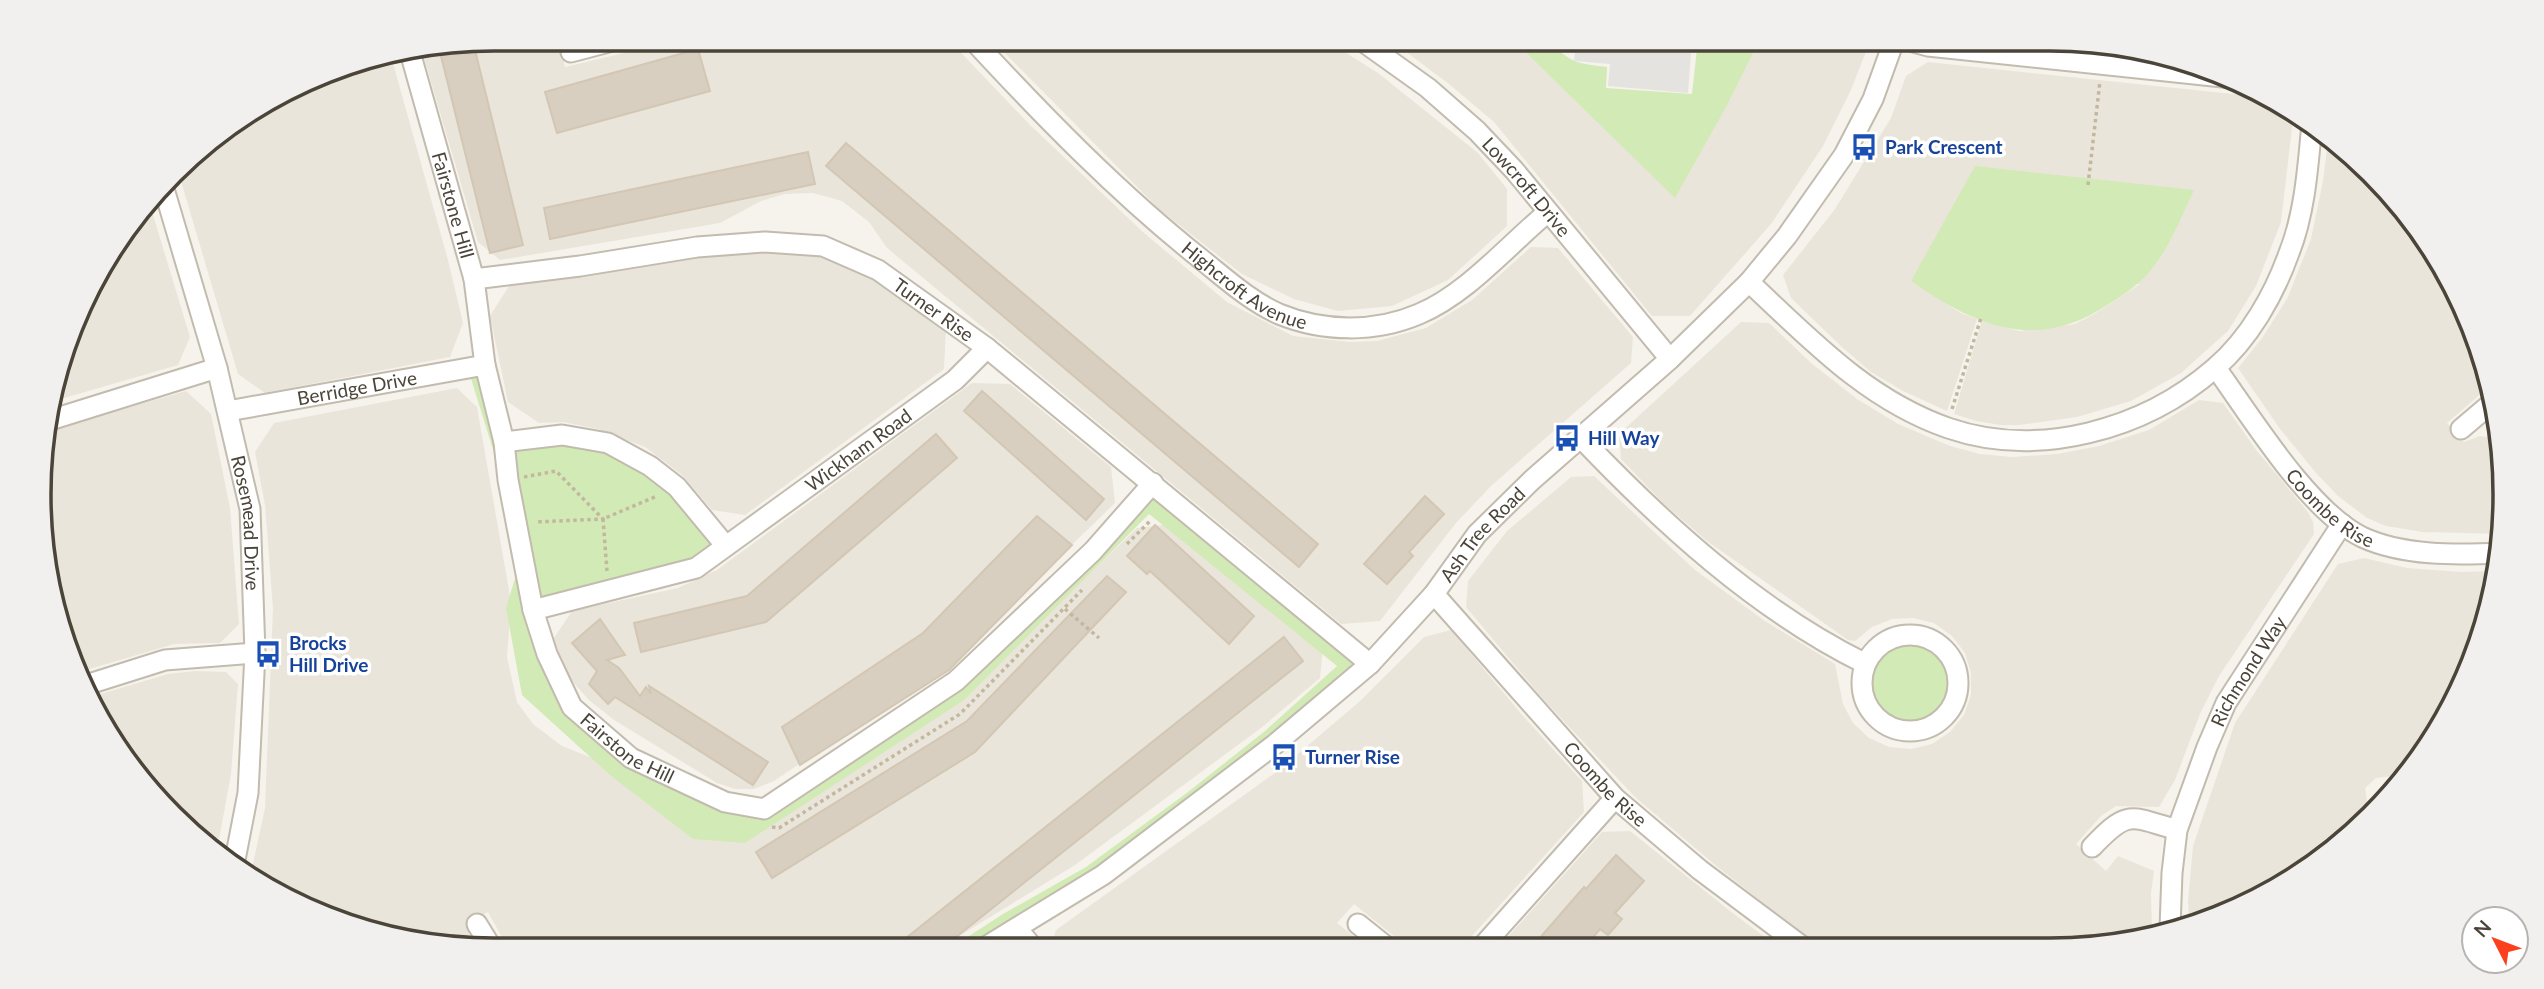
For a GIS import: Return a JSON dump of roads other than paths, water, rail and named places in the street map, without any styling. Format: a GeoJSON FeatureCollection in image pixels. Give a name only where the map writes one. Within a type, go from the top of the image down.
{"type":"FeatureCollection","features":[{"type":"Feature","properties":{"kind":"street","name":"Highcroft Avenue"},"geometry":{"type":"LineString","coordinates":[[986,51],[1154,222],[1249,297],[1278,314],[1307,323],[1339,328],[1366,327],[1420,314],[1464,286],[1548,212]]}},
{"type":"Feature","properties":{"kind":"street","name":"Lowcroft Drive"},"geometry":{"type":"LineString","coordinates":[[1376,51],[1428,88],[1477,131],[1514,170],[1670,359]]}},
{"type":"Feature","properties":{"kind":"street","name":"Ash Tree Road"},"geometry":{"type":"LineString","coordinates":[[1000,938],[1103,875],[1274,745],[1370,664],[1434,594],[1477,534],[1532,480],[1670,359],[1749,282],[1787,236],[1844,155],[1873,99],[1892,51]]}},
{"type":"Feature","properties":{"kind":"street"},"geometry":{"type":"LineString","coordinates":[[1967,51],[2192,74]]}},
{"type":"Feature","properties":{"kind":"street","name":"Fairstone Hill"},"geometry":{"type":"LineString","coordinates":[[412,58],[474,279],[485,365],[504,442],[533,610],[547,654],[572,708],[631,758],[724,802],[764,809],[956,681],[1093,551],[1153,483]]}},
{"type":"Feature","properties":{"kind":"street"},"geometry":{"type":"LineString","coordinates":[[1749,282],[1841,368],[1873,392],[1946,427],[1980,438],[2016,441],[2087,433],[2137,418],[2175,398],[2216,368],[2242,340],[2269,298],[2290,252],[2301,209],[2310,136]]}},
{"type":"Feature","properties":{"kind":"street","name":"Rosemead Drive"},"geometry":{"type":"LineString","coordinates":[[165,197],[217,368],[250,509],[255,653],[248,793],[236,855]]}},
{"type":"Feature","properties":{"kind":"street","name":"Turner Rise"},"geometry":{"type":"LineString","coordinates":[[474,279],[580,266],[697,247],[765,242],[823,246],[878,270],[987,348],[1370,664]]}},
{"type":"Feature","properties":{"kind":"street","name":"Wickham Road"},"geometry":{"type":"LineString","coordinates":[[533,610],[696,568],[955,380],[987,348]]}},
{"type":"Feature","properties":{"kind":"street","name":"Berridge Drive"},"geometry":{"type":"LineString","coordinates":[[228,411],[485,365]]}},
{"type":"Feature","properties":{"kind":"street"},"geometry":{"type":"LineString","coordinates":[[58,418],[217,368]]}},
{"type":"Feature","properties":{"kind":"street","name":"Coombe Rise"},"geometry":{"type":"LineString","coordinates":[[2216,368],[2303,486],[2342,524],[2362,536],[2394,547],[2464,554],[2489,553]]}},
{"type":"Feature","properties":{"kind":"street"},"geometry":{"type":"LineString","coordinates":[[2461,429],[2486,414]]}},
{"type":"Feature","properties":{"kind":"street"},"geometry":{"type":"LineString","coordinates":[[504,442],[562,435],[608,443],[650,466],[677,487],[725,545]]}},
{"type":"Feature","properties":{"kind":"street"},"geometry":{"type":"LineString","coordinates":[[1581,438],[1620,479],[1693,547],[1755,594],[1831,645],[1864,663]]}},
{"type":"Feature","properties":{"kind":"street","name":"Richmond Way"},"geometry":{"type":"LineString","coordinates":[[2170,921],[2177,830],[2207,747],[2226,704],[2342,524]]}},
{"type":"Feature","properties":{"kind":"street","name":"Coombe Rise"},"geometry":{"type":"LineString","coordinates":[[1434,594],[1615,798],[1700,870],[1791,938]]}},
{"type":"Feature","properties":{"kind":"street"},"geometry":{"type":"LineString","coordinates":[[1905,635],[1921,636],[1936,642],[1947,652],[1955,666],[1958,681],[1956,697],[1949,712],[1938,723],[1923,730],[1907,732],[1891,728],[1877,720],[1867,707],[1861,691],[1864,663],[1877,647],[1890,639],[1905,635]]}},
{"type":"Feature","properties":{"kind":"street"},"geometry":{"type":"LineString","coordinates":[[93,683],[165,660],[255,653]]}},
{"type":"Feature","properties":{"kind":"street"},"geometry":{"type":"LineString","coordinates":[[1490,938],[1615,798]]}},
{"type":"Feature","properties":{"kind":"street"},"geometry":{"type":"LineString","coordinates":[[2092,847],[2112,825],[2125,819],[2138,819],[2177,830]]}},
{"type":"Feature","properties":{"kind":"street"},"geometry":{"type":"LineString","coordinates":[[477,924],[485,938]]}},
{"type":"Feature","properties":{"kind":"street"},"geometry":{"type":"LineString","coordinates":[[1358,924],[1376,938]]}},
{"type":"Feature","properties":{"kind":"street"},"geometry":{"type":"LineString","coordinates":[[1017,928],[1025,938]]}},
{"type":"Feature","properties":{"kind":"place","name":"Park Crescent"},"geometry":{"type":"Point","coordinates":[1864,147]}},
{"type":"Feature","properties":{"kind":"place","name":"Hill Way"},"geometry":{"type":"Point","coordinates":[1567,438]}},
{"type":"Feature","properties":{"kind":"place","name":"Brocks Hill Drive"},"geometry":{"type":"Point","coordinates":[268,654]}},
{"type":"Feature","properties":{"kind":"place","name":"Turner Rise"},"geometry":{"type":"Point","coordinates":[1284,757]}}]}
